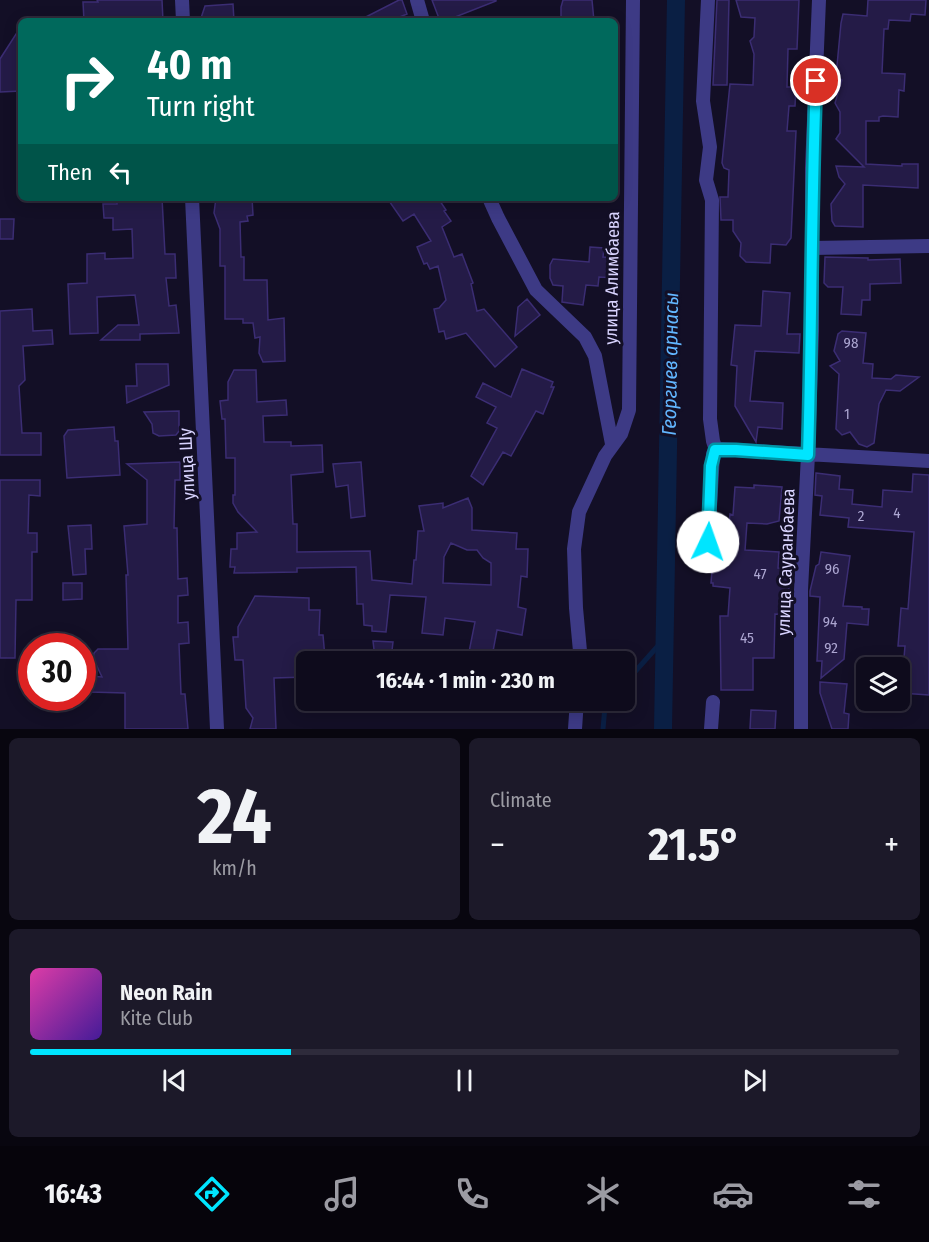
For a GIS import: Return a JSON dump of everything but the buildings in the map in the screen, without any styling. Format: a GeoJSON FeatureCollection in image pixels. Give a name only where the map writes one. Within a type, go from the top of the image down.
{"type":"FeatureCollection","features":[{"type":"Feature","properties":{"kind":"street"},"geometry":{"type":"LineString","coordinates":[[182,0],[183,18]]}},
{"type":"Feature","properties":{"kind":"street"},"geometry":{"type":"LineString","coordinates":[[417,0],[422,18]]}},
{"type":"Feature","properties":{"kind":"street","name":"улица Алимбаева"},"geometry":{"type":"LineString","coordinates":[[580,651],[574,549],[579,512],[605,456],[621,434],[629,410],[633,0]]}},
{"type":"Feature","properties":{"kind":"street"},"geometry":{"type":"LineString","coordinates":[[708,0],[703,101],[710,147],[706,180],[712,200],[710,419],[712,441],[716,450]]}},
{"type":"Feature","properties":{"kind":"street","name":"улица Сауранбаева"},"geometry":{"type":"LineString","coordinates":[[801,729],[801,590],[808,455],[812,168],[819,0]]}},
{"type":"Feature","properties":{"kind":"street","name":"улица Шу"},"geometry":{"type":"LineString","coordinates":[[192,201],[218,729]]}},
{"type":"Feature","properties":{"kind":"street"},"geometry":{"type":"LineString","coordinates":[[490,201],[536,290],[585,337],[596,356],[612,444]]}},
{"type":"Feature","properties":{"kind":"street"},"geometry":{"type":"LineString","coordinates":[[812,248],[929,246]]}},
{"type":"Feature","properties":{"kind":"street"},"geometry":{"type":"LineString","coordinates":[[716,450],[929,461]]}},
{"type":"Feature","properties":{"kind":"street"},"geometry":{"type":"LineString","coordinates":[[708,542],[711,466],[716,450]]}},
{"type":"Feature","properties":{"kind":"street"},"geometry":{"type":"LineString","coordinates":[[711,729],[713,702]]}},
{"type":"Feature","properties":{"kind":"street"},"geometry":{"type":"LineString","coordinates":[[575,729],[576,711]]}},
{"type":"Feature","properties":{"kind":"waterway","name":"Георгиев арнасы"},"geometry":{"type":"LineString","coordinates":[[663,729],[676,0]]}},
{"type":"Feature","properties":{"kind":"waterway"},"geometry":{"type":"LineString","coordinates":[[635,672],[665,638]]}},
{"type":"Feature","properties":{"kind":"waterway"},"geometry":{"type":"LineString","coordinates":[[603,729],[605,711]]}},
{"type":"Feature","properties":{"kind":"route"},"geometry":{"type":"LineString","coordinates":[[708,542],[711,466],[715,450],[808,455],[812,331],[812,168],[816,81]]}}]}
